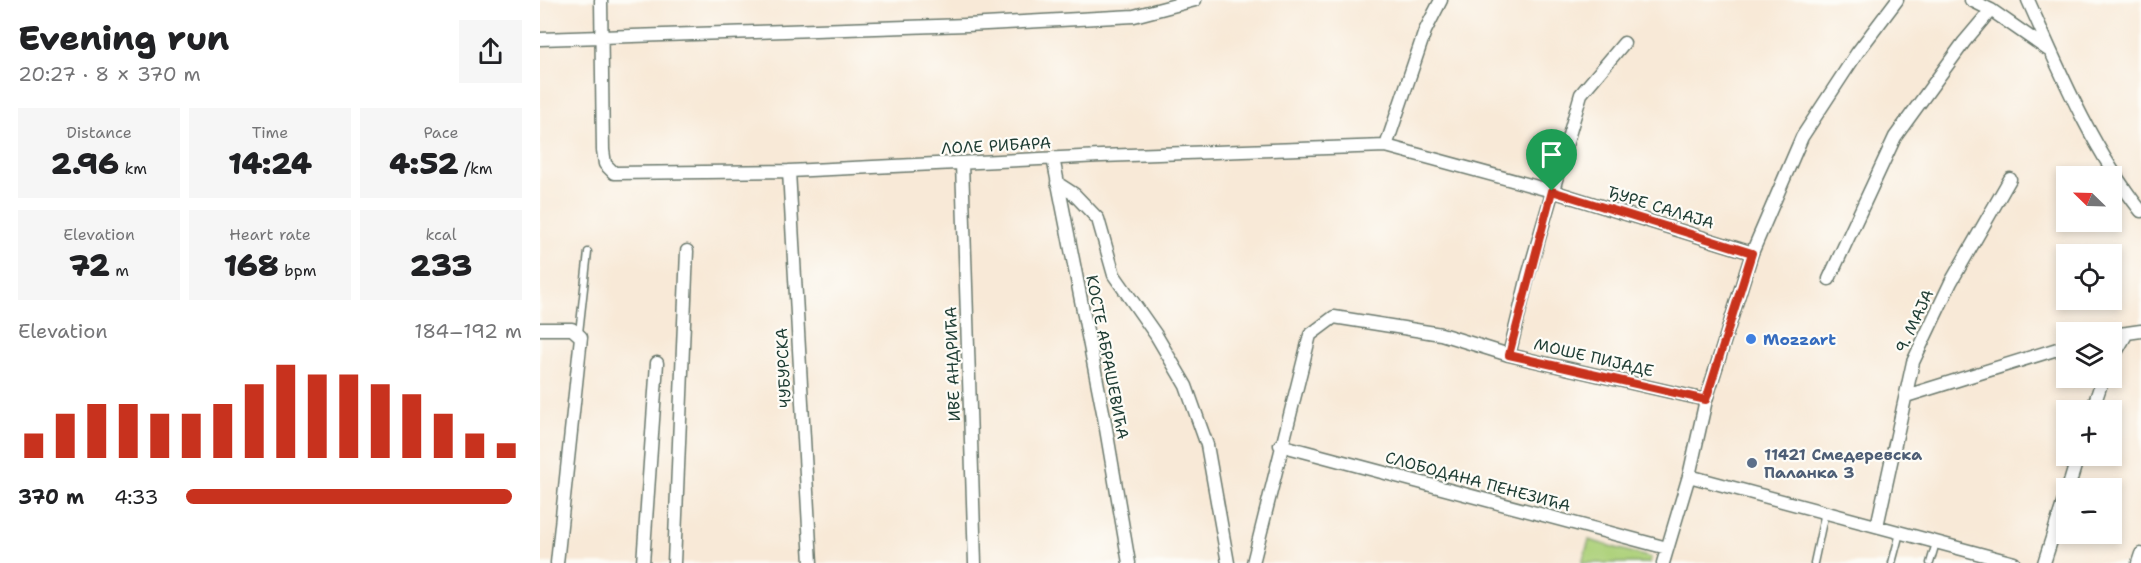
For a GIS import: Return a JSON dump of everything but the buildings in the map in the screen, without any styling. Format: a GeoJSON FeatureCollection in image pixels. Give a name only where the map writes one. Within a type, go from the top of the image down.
{"type":"FeatureCollection","features":[{"type":"Feature","properties":{"kind":"street"},"geometry":{"type":"LineString","coordinates":[[601,0],[601,36]]}},
{"type":"Feature","properties":{"kind":"street"},"geometry":{"type":"LineString","coordinates":[[540,39],[967,26],[1134,16],[1195,0]]}},
{"type":"Feature","properties":{"kind":"street"},"geometry":{"type":"LineString","coordinates":[[1386,146],[1425,31],[1441,0]]}},
{"type":"Feature","properties":{"kind":"street"},"geometry":{"type":"LineString","coordinates":[[1663,563],[1689,476],[1706,400],[1752,253],[1802,136],[1857,53],[1897,0]]}},
{"type":"Feature","properties":{"kind":"street"},"geometry":{"type":"LineString","coordinates":[[1971,0],[1991,10],[2051,52]]}},
{"type":"Feature","properties":{"kind":"street"},"geometry":{"type":"LineString","coordinates":[[2028,0],[2051,52],[2117,181],[2141,211]]}},
{"type":"Feature","properties":{"kind":"street"},"geometry":{"type":"LineString","coordinates":[[1829,279],[1895,137],[1964,42],[1991,10]]}},
{"type":"Feature","properties":{"kind":"street","name":"ЛОЛЕ РИБАРА"},"geometry":{"type":"LineString","coordinates":[[601,36],[605,164],[609,170],[624,175],[789,171],[1053,158],[1386,146]]}},
{"type":"Feature","properties":{"kind":"street"},"geometry":{"type":"LineString","coordinates":[[1509,355],[1552,191],[1581,94],[1624,43]]}},
{"type":"Feature","properties":{"kind":"street","name":"ЂУРЕ САЛАЈА"},"geometry":{"type":"LineString","coordinates":[[1386,146],[1552,191],[1752,253]]}},
{"type":"Feature","properties":{"kind":"street","name":"КОСТЕ АБРАШЕВИЋА"},"geometry":{"type":"LineString","coordinates":[[1053,158],[1104,417],[1129,563]]}},
{"type":"Feature","properties":{"kind":"street","name":"ИВЕ АНДРИЋА"},"geometry":{"type":"LineString","coordinates":[[962,163],[975,563]]}},
{"type":"Feature","properties":{"kind":"street","name":"ЧУБУРСКА"},"geometry":{"type":"LineString","coordinates":[[789,171],[811,563]]}},
{"type":"Feature","properties":{"kind":"street","name":"9. МАЈА"},"geometry":{"type":"LineString","coordinates":[[1877,526],[1913,362],[1936,311],[2010,179]]}},
{"type":"Feature","properties":{"kind":"street"},"geometry":{"type":"LineString","coordinates":[[1058,183],[1074,194],[1098,219],[1114,275],[1156,335],[1186,386],[1207,445],[1228,563]]}},
{"type":"Feature","properties":{"kind":"street"},"geometry":{"type":"LineString","coordinates":[[674,563],[687,251]]}},
{"type":"Feature","properties":{"kind":"street","name":"МОШЕ ПИЈАДЕ"},"geometry":{"type":"LineString","coordinates":[[1281,445],[1310,335],[1334,317],[1441,334],[1509,355],[1706,400]]}},
{"type":"Feature","properties":{"kind":"street"},"geometry":{"type":"LineString","coordinates":[[540,329],[572,329],[580,335],[557,563]]}},
{"type":"Feature","properties":{"kind":"street"},"geometry":{"type":"LineString","coordinates":[[2122,334],[2141,331]]}},
{"type":"Feature","properties":{"kind":"street"},"geometry":{"type":"LineString","coordinates":[[2122,342],[2127,333]]}},
{"type":"Feature","properties":{"kind":"street"},"geometry":{"type":"LineString","coordinates":[[1906,396],[2056,349]]}},
{"type":"Feature","properties":{"kind":"street"},"geometry":{"type":"LineString","coordinates":[[643,563],[657,363]]}},
{"type":"Feature","properties":{"kind":"street"},"geometry":{"type":"LineString","coordinates":[[1253,563],[1281,445]]}},
{"type":"Feature","properties":{"kind":"street","name":"СЛОБОДАНА ПЕНЕЗИЋА"},"geometry":{"type":"LineString","coordinates":[[1281,445],[1667,548]]}},
{"type":"Feature","properties":{"kind":"street"},"geometry":{"type":"LineString","coordinates":[[1689,476],[2014,563]]}},
{"type":"Feature","properties":{"kind":"street"},"geometry":{"type":"LineString","coordinates":[[2044,563],[2056,525]]}},
{"type":"Feature","properties":{"kind":"street"},"geometry":{"type":"LineString","coordinates":[[2138,563],[2141,554]]}},
{"type":"Feature","properties":{"kind":"lane"},"geometry":{"type":"LineString","coordinates":[[580,335],[588,252]]}},
{"type":"Feature","properties":{"kind":"lane"},"geometry":{"type":"LineString","coordinates":[[1814,563],[1826,511]]}},
{"type":"Feature","properties":{"kind":"lane"},"geometry":{"type":"LineString","coordinates":[[1892,563],[1901,532]]}},
{"type":"Feature","properties":{"kind":"lane"},"geometry":{"type":"LineString","coordinates":[[1930,563],[1936,543]]}},
{"type":"Feature","properties":{"kind":"green space"},"geometry":{"type":"Polygon","coordinates":[[[1589,540],[1651,558],[1650,563],[1582,563],[1589,540]]]}},
{"type":"Feature","properties":{"kind":"place","name":"Mozzart"},"geometry":{"type":"Point","coordinates":[1751,339]}},
{"type":"Feature","properties":{"kind":"place","name":"11421 Смедеревска Паланка 3"},"geometry":{"type":"Point","coordinates":[1752,463]}},
{"type":"Feature","properties":{"kind":"route"},"geometry":{"type":"LineString","coordinates":[[1552,191],[1752,253],[1706,400],[1509,355],[1552,191]]}}]}
